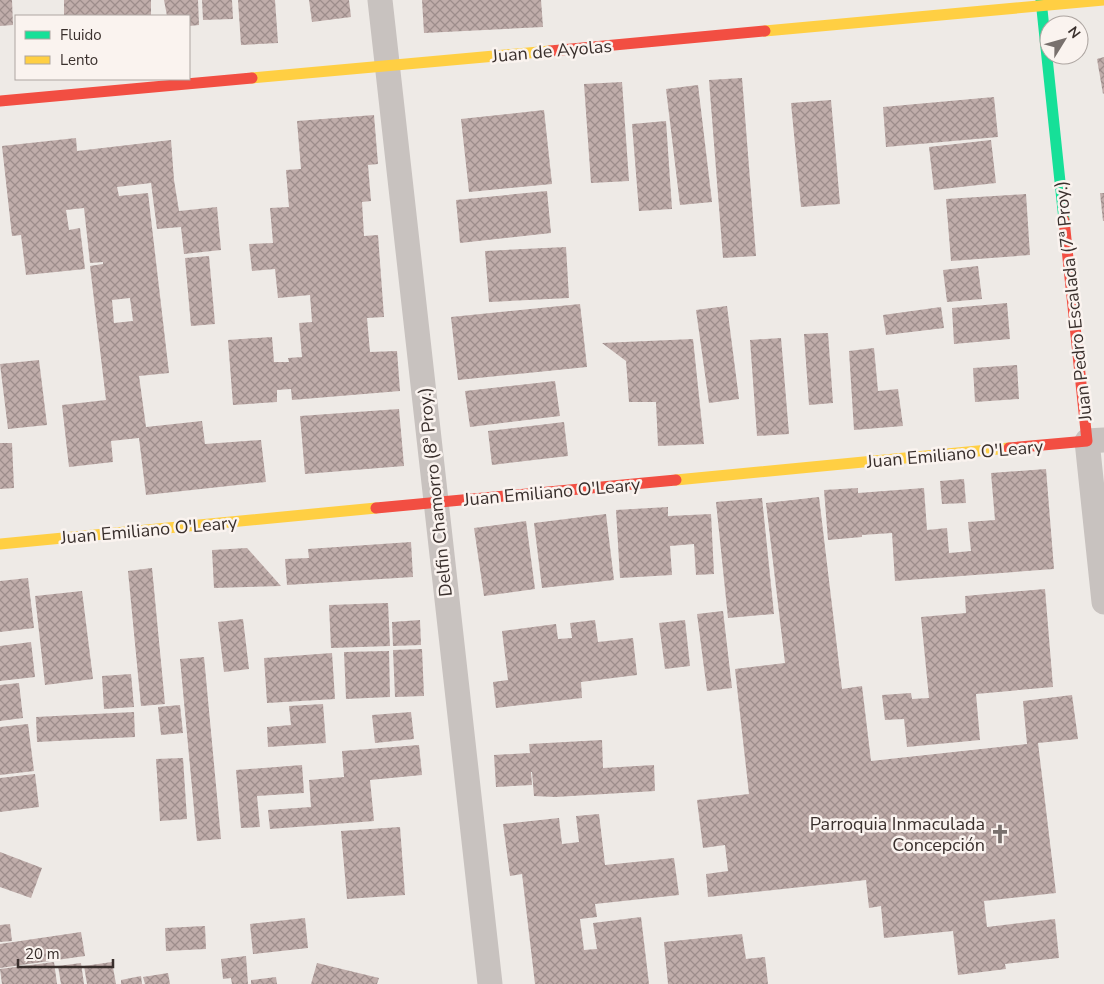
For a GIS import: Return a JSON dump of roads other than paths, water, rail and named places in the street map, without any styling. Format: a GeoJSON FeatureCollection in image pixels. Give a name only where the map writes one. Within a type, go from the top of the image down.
{"type":"FeatureCollection","features":[{"type":"Feature","properties":{"kind":"main road","name":"Juan de Ayolas"},"geometry":{"type":"LineString","coordinates":[[0,101],[1042,3],[1104,0]]}},
{"type":"Feature","properties":{"kind":"main road","name":"Juan Pedro Escalada (7ª Proy.)"},"geometry":{"type":"LineString","coordinates":[[1042,3],[1096,441]]}},
{"type":"Feature","properties":{"kind":"main road","name":"Juan Emiliano O'Leary"},"geometry":{"type":"LineString","coordinates":[[0,544],[1096,441]]}},
{"type":"Feature","properties":{"kind":"street","name":"Delfin Chamorro (8ª Proy.)"},"geometry":{"type":"LineString","coordinates":[[380,0],[490,984]]}},
{"type":"Feature","properties":{"kind":"street","name":"Juan Pedro Escalada (7ª Proy.)"},"geometry":{"type":"LineString","coordinates":[[1096,441],[1104,602]]}},
{"type":"Feature","properties":{"kind":"place","name":"Parroquia Inmaculada Concepción"},"geometry":{"type":"Point","coordinates":[1000,834]}}]}
